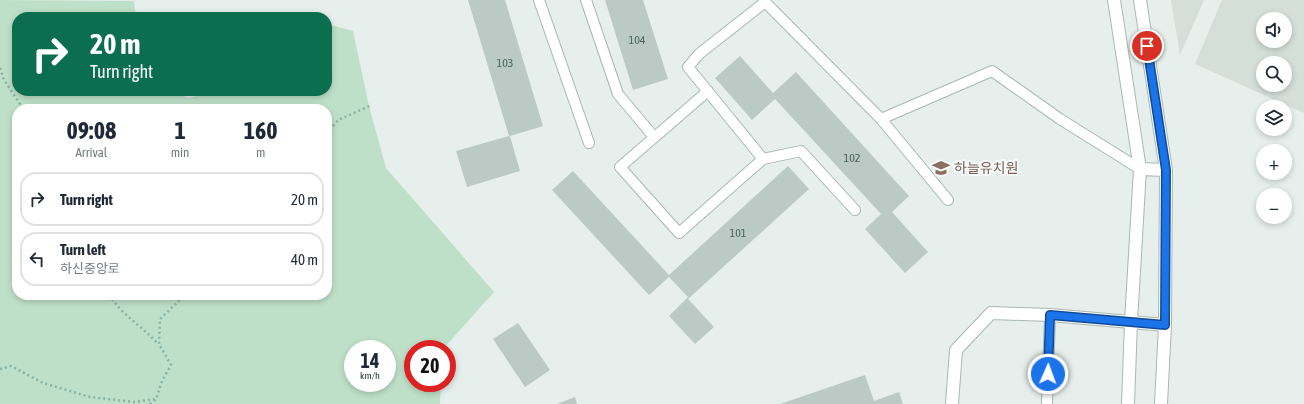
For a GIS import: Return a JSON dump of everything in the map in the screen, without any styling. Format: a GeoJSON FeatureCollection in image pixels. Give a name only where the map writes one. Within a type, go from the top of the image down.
{"type":"FeatureCollection","features":[{"type":"Feature","properties":{"kind":"street"},"geometry":{"type":"LineString","coordinates":[[1114,0],[1140,169],[1128,404]]}},
{"type":"Feature","properties":{"kind":"street"},"geometry":{"type":"LineString","coordinates":[[1140,0],[1166,170],[1165,325],[1161,404]]}},
{"type":"Feature","properties":{"kind":"street"},"geometry":{"type":"LineString","coordinates":[[1140,169],[1166,170]]}},
{"type":"Feature","properties":{"kind":"street"},"geometry":{"type":"LineString","coordinates":[[952,404],[956,350],[991,313],[1050,315],[1165,325]]}},
{"type":"Feature","properties":{"kind":"lane"},"geometry":{"type":"LineString","coordinates":[[539,0],[589,143]]}},
{"type":"Feature","properties":{"kind":"lane"},"geometry":{"type":"LineString","coordinates":[[586,0],[618,94],[654,137]]}},
{"type":"Feature","properties":{"kind":"lane"},"geometry":{"type":"LineString","coordinates":[[763,159],[688,66],[698,54],[765,2],[880,120],[948,200]]}},
{"type":"Feature","properties":{"kind":"lane"},"geometry":{"type":"LineString","coordinates":[[880,120],[992,71],[1060,119],[1140,169]]}},
{"type":"Feature","properties":{"kind":"lane"},"geometry":{"type":"LineString","coordinates":[[708,91],[620,167],[679,233],[763,159],[801,150],[855,210]]}},
{"type":"Feature","properties":{"kind":"lane"},"geometry":{"type":"LineString","coordinates":[[1046,404],[1050,315]]}},
{"type":"Feature","properties":{"kind":"path"},"geometry":{"type":"LineString","coordinates":[[0,68],[4,80],[12,92]]}},
{"type":"Feature","properties":{"kind":"path"},"geometry":{"type":"LineString","coordinates":[[332,128],[338,120],[372,105]]}},
{"type":"Feature","properties":{"kind":"path"},"geometry":{"type":"LineString","coordinates":[[112,300],[117,307],[148,332],[159,344],[171,365],[162,381],[156,398],[150,404]]}},
{"type":"Feature","properties":{"kind":"path"},"geometry":{"type":"LineString","coordinates":[[159,344],[160,319],[180,300]]}},
{"type":"Feature","properties":{"kind":"path"},"geometry":{"type":"LineString","coordinates":[[0,369],[11,366],[43,383],[90,397],[134,402],[156,398]]}},
{"type":"Feature","properties":{"kind":"shaded area"},"geometry":{"type":"Polygon","coordinates":[[[1171,0],[1204,0],[1180,55],[1171,0]]]}},
{"type":"Feature","properties":{"kind":"shaded area"},"geometry":{"type":"Polygon","coordinates":[[[1222,0],[1304,0],[1304,113],[1292,108],[1292,100],[1275,100],[1257,92],[1292,92],[1292,56],[1256,56],[1256,91],[1195,64],[1222,0]]]}},
{"type":"Feature","properties":{"kind":"green space"},"geometry":{"type":"Polygon","coordinates":[[[0,0],[134,1],[135,12],[12,12],[12,96],[183,96],[189,98],[197,96],[332,96],[332,25],[353,31],[369,106],[386,168],[494,292],[451,340],[404,340],[404,392],[441,392],[440,404],[0,404],[0,0]]]}},
{"type":"Feature","properties":{"kind":"building"},"geometry":{"type":"Polygon","coordinates":[[[468,0],[505,0],[543,126],[510,136],[520,171],[467,187],[456,151],[509,136],[468,0]]]}},
{"type":"Feature","properties":{"kind":"building"},"geometry":{"type":"Polygon","coordinates":[[[605,0],[643,0],[668,79],[633,90],[605,0]]]}},
{"type":"Feature","properties":{"kind":"building"},"geometry":{"type":"Polygon","coordinates":[[[740,56],[773,93],[796,72],[909,196],[892,212],[928,252],[905,273],[865,229],[881,214],[775,99],[752,120],[715,78],[740,56]]]}},
{"type":"Feature","properties":{"kind":"building"},"geometry":{"type":"Polygon","coordinates":[[[788,166],[809,189],[688,299],[714,327],[695,344],[669,316],[688,297],[669,277],[649,295],[552,190],[573,171],[669,275],[788,166]]]}},
{"type":"Feature","properties":{"kind":"building"},"geometry":{"type":"Polygon","coordinates":[[[518,323],[550,370],[525,387],[493,339],[518,323]]]}},
{"type":"Feature","properties":{"kind":"building"},"geometry":{"type":"Polygon","coordinates":[[[865,375],[874,401],[899,392],[903,404],[780,404],[865,375]]]}},
{"type":"Feature","properties":{"kind":"building"},"geometry":{"type":"Polygon","coordinates":[[[575,397],[577,404],[557,404],[575,397]]]}},
{"type":"Feature","properties":{"kind":"place","name":"하늘유치원"},"geometry":{"type":"Point","coordinates":[941,168]}},
{"type":"Feature","properties":{"kind":"route"},"geometry":{"type":"LineString","coordinates":[[1048,374],[1050,315],[1165,325],[1166,170],[1147,46]]}}]}
